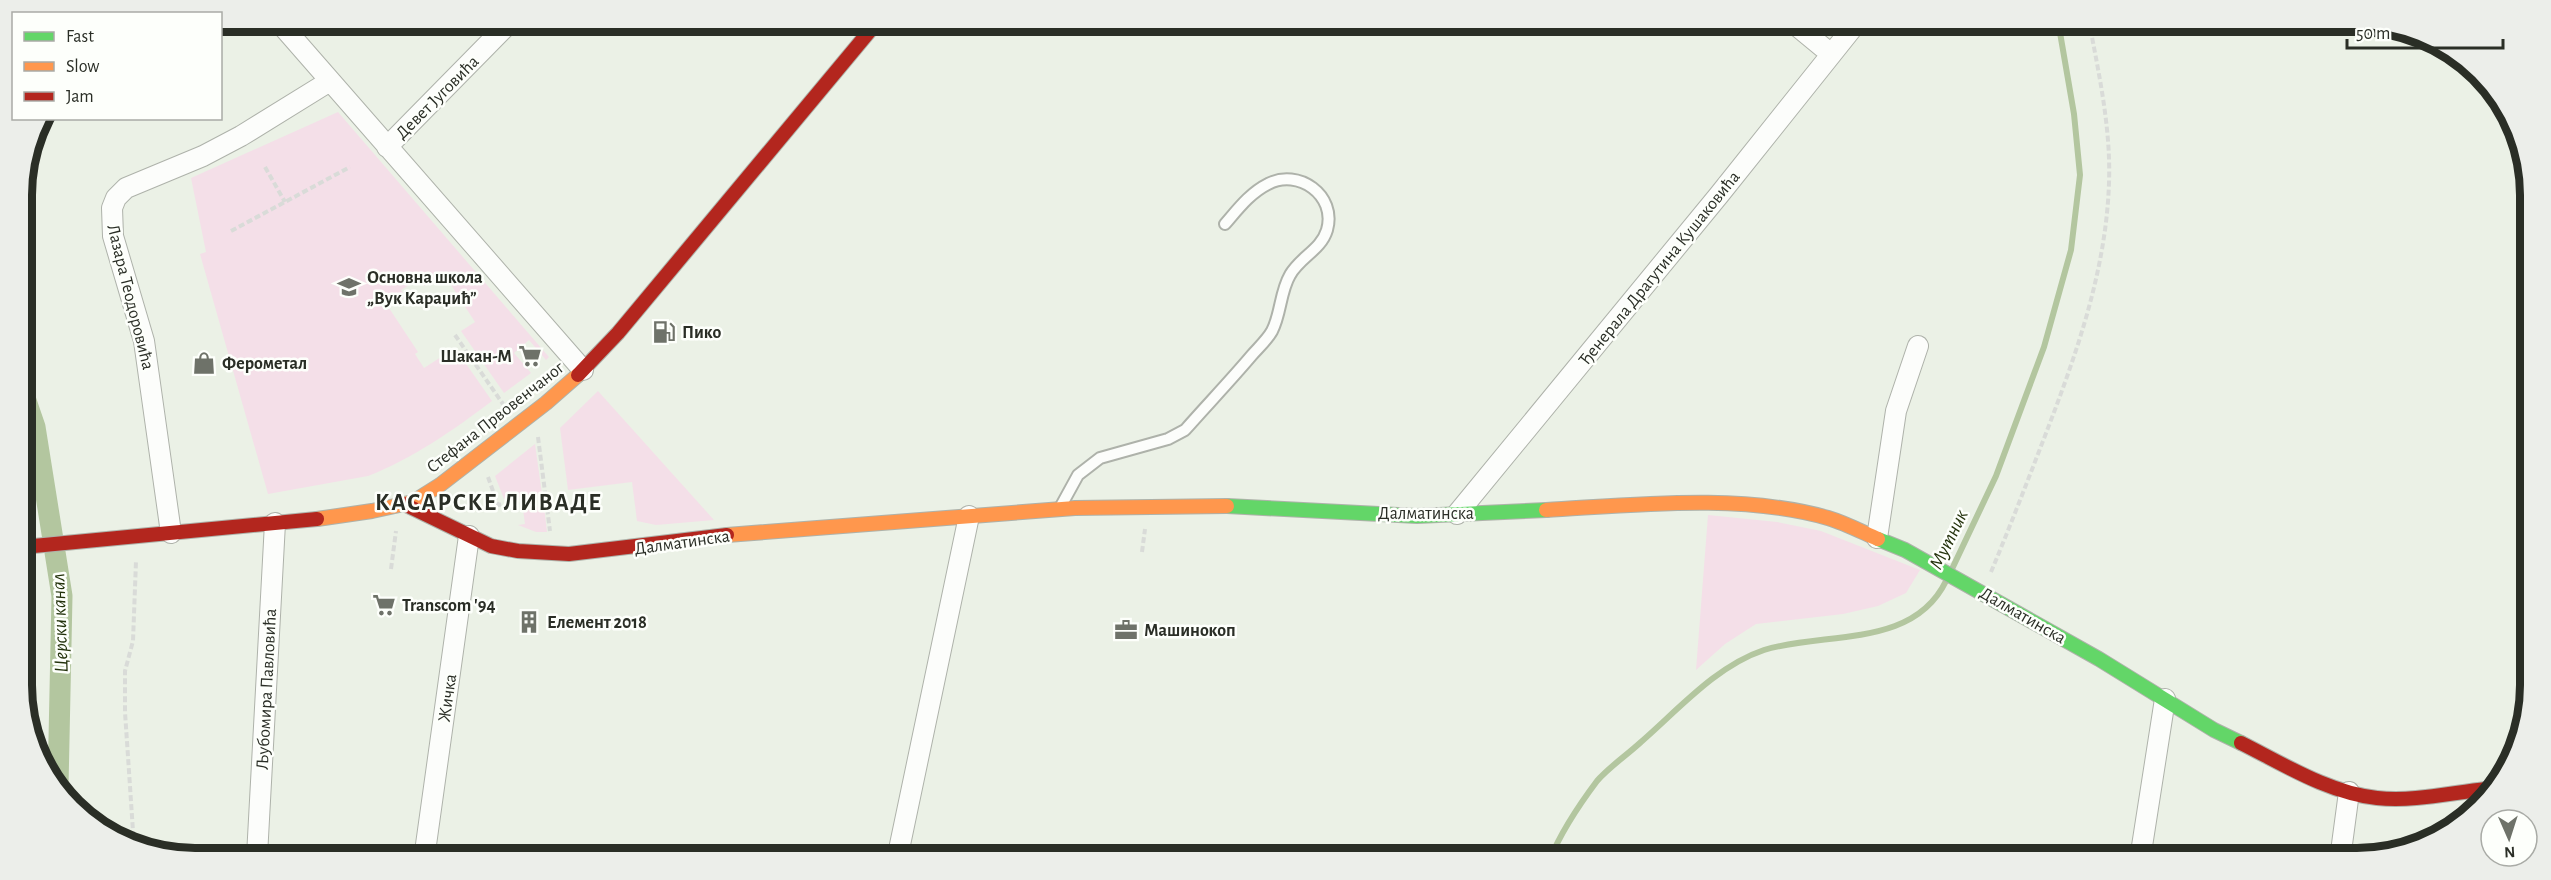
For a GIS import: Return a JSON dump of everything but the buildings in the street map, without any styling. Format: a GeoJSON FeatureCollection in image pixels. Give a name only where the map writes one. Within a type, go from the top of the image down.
{"type":"FeatureCollection","features":[{"type":"Feature","properties":{"kind":"street"},"geometry":{"type":"LineString","coordinates":[[288,32],[583,370]]}},
{"type":"Feature","properties":{"kind":"street","name":"Девет Југовића"},"geometry":{"type":"LineString","coordinates":[[387,147],[500,32]]}},
{"type":"Feature","properties":{"kind":"street","name":"Стефана Првовенчаног"},"geometry":{"type":"LineString","coordinates":[[32,546],[275,523],[372,511],[412,502],[440,485],[546,404],[583,370],[618,333],[869,32]]}},
{"type":"Feature","properties":{"kind":"street"},"geometry":{"type":"LineString","coordinates":[[1805,32],[1832,54]]}},
{"type":"Feature","properties":{"kind":"street","name":"Ђенерала Драгутина Кушаковића"},"geometry":{"type":"LineString","coordinates":[[1457,514],[1849,32]]}},
{"type":"Feature","properties":{"kind":"street","name":"Лазара Теодоровића"},"geometry":{"type":"LineString","coordinates":[[171,533],[144,340],[113,236],[112,208],[116,198],[126,188],[203,156],[241,136],[330,81]]}},
{"type":"Feature","properties":{"kind":"street"},"geometry":{"type":"LineString","coordinates":[[1877,538],[1896,411],[1918,346]]}},
{"type":"Feature","properties":{"kind":"street","name":"Далматинска"},"geometry":{"type":"LineString","coordinates":[[404,504],[469,536],[500,548],[553,553],[618,550],[752,532],[1059,510],[1226,506],[1417,516],[1701,502],[1778,509],[1828,518],[1929,563],[1964,581],[2214,730],[2305,775],[2349,792],[2378,798],[2409,798],[2482,790]]}},
{"type":"Feature","properties":{"kind":"street"},"geometry":{"type":"LineString","coordinates":[[899,848],[969,516]]}},
{"type":"Feature","properties":{"kind":"street","name":"Љубомира Павловића"},"geometry":{"type":"LineString","coordinates":[[257,848],[275,523]]}},
{"type":"Feature","properties":{"kind":"street","name":"Жичка"},"geometry":{"type":"LineString","coordinates":[[426,848],[469,536]]}},
{"type":"Feature","properties":{"kind":"street"},"geometry":{"type":"LineString","coordinates":[[2142,848],[2165,699]]}},
{"type":"Feature","properties":{"kind":"street"},"geometry":{"type":"LineString","coordinates":[[2341,848],[2349,792]]}},
{"type":"Feature","properties":{"kind":"lane"},"geometry":{"type":"LineString","coordinates":[[1059,510],[1078,475],[1100,458],[1168,439],[1185,430],[1272,332],[1290,274],[1321,243],[1329,216],[1326,202],[1317,190],[1296,180],[1281,179],[1268,183],[1251,195],[1225,224]]}},
{"type":"Feature","properties":{"kind":"path"},"geometry":{"type":"LineString","coordinates":[[1982,592],[2005,540],[2073,363],[2090,304],[2104,236],[2109,184],[2109,141],[2091,32]]}},
{"type":"Feature","properties":{"kind":"path"},"geometry":{"type":"LineString","coordinates":[[266,167],[285,202]]}},
{"type":"Feature","properties":{"kind":"path"},"geometry":{"type":"LineString","coordinates":[[231,231],[350,167]]}},
{"type":"Feature","properties":{"kind":"path"},"geometry":{"type":"LineString","coordinates":[[455,335],[503,404]]}},
{"type":"Feature","properties":{"kind":"path"},"geometry":{"type":"LineString","coordinates":[[538,436],[553,553]]}},
{"type":"Feature","properties":{"kind":"path"},"geometry":{"type":"LineString","coordinates":[[488,477],[498,505],[547,499]]}},
{"type":"Feature","properties":{"kind":"path"},"geometry":{"type":"LineString","coordinates":[[1142,552],[1147,520]]}},
{"type":"Feature","properties":{"kind":"path"},"geometry":{"type":"LineString","coordinates":[[391,569],[396,531]]}},
{"type":"Feature","properties":{"kind":"path"},"geometry":{"type":"LineString","coordinates":[[128,538],[136,578],[133,641],[125,671],[125,712],[133,836]]}},
{"type":"Feature","properties":{"kind":"shaded area","name":"Основна школа „Вук Караџић”"},"geometry":{"type":"Polygon","coordinates":[[[338,112],[549,357],[546,360],[529,340],[514,353],[531,373],[504,393],[461,331],[475,322],[444,274],[424,286],[419,279],[401,290],[406,297],[389,308],[418,352],[415,354],[424,368],[455,348],[492,401],[433,443],[368,476],[268,494],[200,254],[206,252],[191,178],[338,112]]]}},
{"type":"Feature","properties":{"kind":"shaded area"},"geometry":{"type":"Polygon","coordinates":[[[598,391],[714,520],[656,525],[637,521],[632,482],[568,490],[560,428],[598,391]]]}},
{"type":"Feature","properties":{"kind":"shaded area"},"geometry":{"type":"Polygon","coordinates":[[[535,444],[542,494],[504,499],[495,476],[535,444]]]}},
{"type":"Feature","properties":{"kind":"shaded area"},"geometry":{"type":"Polygon","coordinates":[[[544,506],[547,532],[536,532],[518,525],[525,524],[523,509],[544,506]]]}},
{"type":"Feature","properties":{"kind":"shaded area"},"geometry":{"type":"Polygon","coordinates":[[[1708,515],[1777,522],[1821,531],[1920,570],[1906,593],[1878,606],[1843,614],[1756,624],[1725,644],[1696,670],[1708,515]]]}},
{"type":"Feature","properties":{"kind":"waterway","name":"Мутник"},"geometry":{"type":"LineString","coordinates":[[1952,569],[1996,476],[2044,347],[2071,250],[2080,175],[2074,114],[2060,32]]}},
{"type":"Feature","properties":{"kind":"waterway","name":"Церски канал"},"geometry":{"type":"LineString","coordinates":[[32,418],[62,596],[58,775]]}},
{"type":"Feature","properties":{"kind":"waterway","name":"Мутник"},"geometry":{"type":"LineString","coordinates":[[1555,848],[1571,819],[1597,781],[1698,690],[1730,667],[1746,657],[1788,644],[1866,634],[1890,628],[1912,618],[1931,603],[1946,581]]}},
{"type":"Feature","properties":{"kind":"traffic: fast"},"geometry":{"type":"LineString","coordinates":[[1227,506],[1417,516],[1546,510]]}},
{"type":"Feature","properties":{"kind":"traffic: fast"},"geometry":{"type":"LineString","coordinates":[[1878,539],[1905,550],[2099,659],[2214,730],[2241,743]]}},
{"type":"Feature","properties":{"kind":"traffic: slow"},"geometry":{"type":"LineString","coordinates":[[317,519],[413,502],[440,485],[546,403],[578,375]]}},
{"type":"Feature","properties":{"kind":"traffic: slow"},"geometry":{"type":"LineString","coordinates":[[1546,510],[1688,503],[1760,506],[1795,510],[1828,518],[1878,539]]}},
{"type":"Feature","properties":{"kind":"traffic: slow"},"geometry":{"type":"LineString","coordinates":[[727,535],[1075,508],[1227,506]]}},
{"type":"Feature","properties":{"kind":"traffic: jam"},"geometry":{"type":"LineString","coordinates":[[578,375],[618,333],[869,32]]}},
{"type":"Feature","properties":{"kind":"traffic: jam"},"geometry":{"type":"LineString","coordinates":[[404,504],[491,546],[518,551],[569,554],[727,535]]}},
{"type":"Feature","properties":{"kind":"traffic: jam"},"geometry":{"type":"LineString","coordinates":[[32,546],[317,519]]}},
{"type":"Feature","properties":{"kind":"traffic: jam"},"geometry":{"type":"LineString","coordinates":[[2241,743],[2324,784],[2359,795],[2404,799],[2482,790]]}},
{"type":"Feature","properties":{"kind":"place","name":"Основна школа „Вук Караџић”"},"geometry":{"type":"Point","coordinates":[349,287]}},
{"type":"Feature","properties":{"kind":"place","name":"Пико"},"geometry":{"type":"Point","coordinates":[664,332]}},
{"type":"Feature","properties":{"kind":"place","name":"Шакан-М"},"geometry":{"type":"Point","coordinates":[530,356]}},
{"type":"Feature","properties":{"kind":"place","name":"Ферометал"},"geometry":{"type":"Point","coordinates":[204,363]}},
{"type":"Feature","properties":{"kind":"place","name":"Transcom '94"},"geometry":{"type":"Point","coordinates":[384,605]}},
{"type":"Feature","properties":{"kind":"place","name":"Елемент 2018"},"geometry":{"type":"Point","coordinates":[529,622]}},
{"type":"Feature","properties":{"kind":"place","name":"Машинокоп"},"geometry":{"type":"Point","coordinates":[1126,630]}},
{"type":"Feature","properties":{"kind":"district","name":"КАСАРСКЕ ЛИВАДЕ"},"geometry":{"type":"Point","coordinates":[489,502]}}]}
